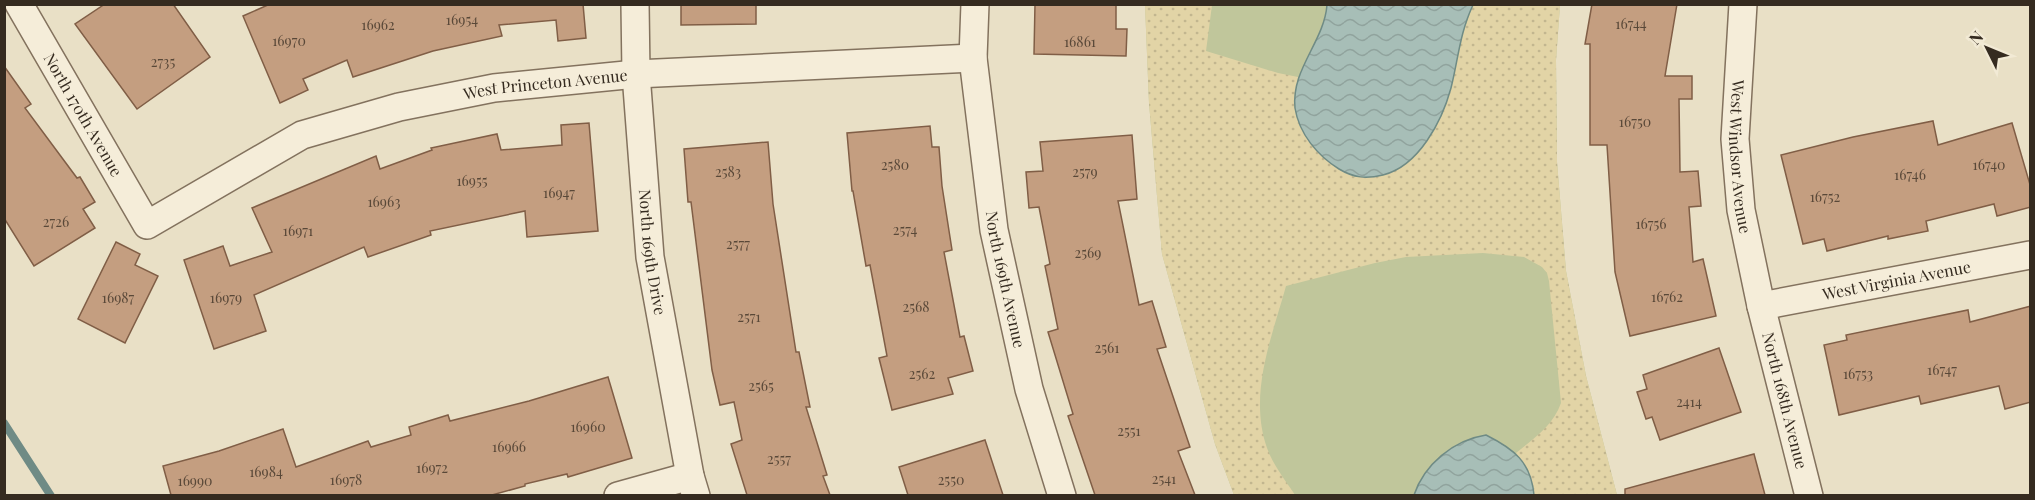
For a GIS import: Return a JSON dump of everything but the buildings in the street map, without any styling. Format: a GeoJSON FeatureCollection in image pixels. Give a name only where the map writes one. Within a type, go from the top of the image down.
{"type":"FeatureCollection","features":[{"type":"Feature","properties":{"kind":"street","name":"North 170th Avenue"},"geometry":{"type":"LineString","coordinates":[[20,4],[147,225]]}},
{"type":"Feature","properties":{"kind":"street","name":"North 169th Drive"},"geometry":{"type":"LineString","coordinates":[[635,4],[636,75],[650,257],[693,485]]}},
{"type":"Feature","properties":{"kind":"street","name":"North 169th Avenue"},"geometry":{"type":"LineString","coordinates":[[975,4],[973,58],[994,230],[1029,389],[1062,495]]}},
{"type":"Feature","properties":{"kind":"street","name":"West Windsor Avenue"},"geometry":{"type":"LineString","coordinates":[[1743,4],[1737,97],[1737,160],[1741,210],[1761,306]]}},
{"type":"Feature","properties":{"kind":"street","name":"West Princeton Avenue"},"geometry":{"type":"LineString","coordinates":[[147,225],[302,135],[399,107],[494,88],[636,75],[973,58]]}},
{"type":"Feature","properties":{"kind":"street","name":"West Virginia Avenue"},"geometry":{"type":"LineString","coordinates":[[1761,306],[2031,255]]}},
{"type":"Feature","properties":{"kind":"street","name":"North 168th Avenue"},"geometry":{"type":"LineString","coordinates":[[1761,306],[1809,495]]}},
{"type":"Feature","properties":{"kind":"street"},"geometry":{"type":"LineString","coordinates":[[618,495],[693,485]]}},
{"type":"Feature","properties":{"kind":"green space"},"geometry":{"type":"Polygon","coordinates":[[[1145,5],[1560,5],[1556,60],[1557,162],[1566,271],[1586,376],[1617,495],[1234,495],[1215,444],[1162,254],[1149,103],[1145,5]]]}},
{"type":"Feature","properties":{"kind":"sand"},"geometry":{"type":"Polygon","coordinates":[[[1145,5],[1212,5],[1206,51],[1298,77],[1295,94],[1330,163],[1354,177],[1416,155],[1429,137],[1442,115],[1451,88],[1457,50],[1473,5],[1560,5],[1556,60],[1557,162],[1566,271],[1586,376],[1617,495],[1534,495],[1528,472],[1516,453],[1548,425],[1561,403],[1549,281],[1542,267],[1524,257],[1483,253],[1406,257],[1286,286],[1264,366],[1260,407],[1267,448],[1295,495],[1234,495],[1215,444],[1162,254],[1149,103],[1145,5]]]}},
{"type":"Feature","properties":{"kind":"water"},"geometry":{"type":"Polygon","coordinates":[[[1327,5],[1473,5],[1462,36],[1447,101],[1435,128],[1408,162],[1383,175],[1360,177],[1339,169],[1317,151],[1305,135],[1297,118],[1295,94],[1298,81],[1325,18],[1327,5]]]}},
{"type":"Feature","properties":{"kind":"water"},"geometry":{"type":"Polygon","coordinates":[[[1486,435],[1513,451],[1525,465],[1534,495],[1414,495],[1425,474],[1441,456],[1462,442],[1486,435]]]}},
{"type":"Feature","properties":{"kind":"waterway"},"geometry":{"type":"LineString","coordinates":[[4,423],[51,496]]}}]}
